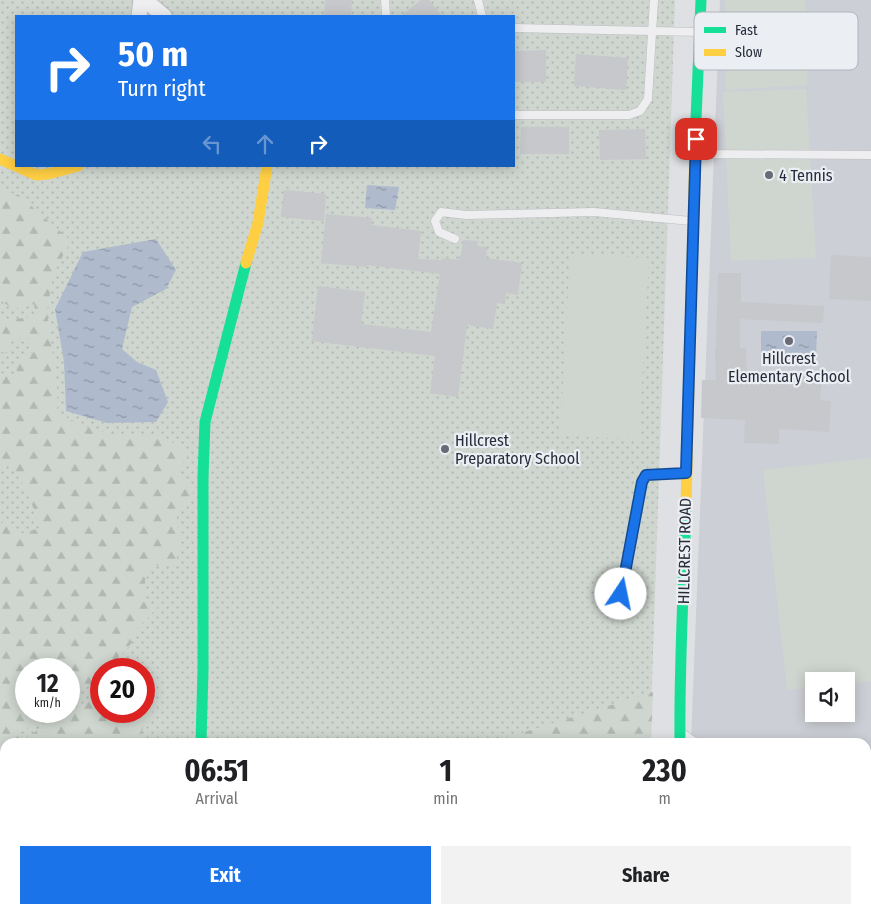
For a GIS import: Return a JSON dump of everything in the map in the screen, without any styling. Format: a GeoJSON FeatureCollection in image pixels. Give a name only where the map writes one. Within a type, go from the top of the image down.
{"type":"FeatureCollection","features":[{"type":"Feature","properties":{"kind":"street"},"geometry":{"type":"LineString","coordinates":[[139,15],[140,0]]}},
{"type":"Feature","properties":{"kind":"street"},"geometry":{"type":"LineString","coordinates":[[145,0],[163,15]]}},
{"type":"Feature","properties":{"kind":"street","name":"HILLCREST ROAD"},"geometry":{"type":"LineString","coordinates":[[680,737],[679,675],[683,618],[698,70]]}},
{"type":"Feature","properties":{"kind":"street"},"geometry":{"type":"LineString","coordinates":[[0,159],[15,166]]}},
{"type":"Feature","properties":{"kind":"street"},"geometry":{"type":"LineString","coordinates":[[18,167],[36,175],[74,167]]}},
{"type":"Feature","properties":{"kind":"street"},"geometry":{"type":"LineString","coordinates":[[201,738],[203,477],[206,422],[239,288],[258,223],[267,167]]}},
{"type":"Feature","properties":{"kind":"lane"},"geometry":{"type":"LineString","coordinates":[[385,0],[386,15]]}},
{"type":"Feature","properties":{"kind":"lane"},"geometry":{"type":"LineString","coordinates":[[478,0],[482,15]]}},
{"type":"Feature","properties":{"kind":"lane"},"geometry":{"type":"LineString","coordinates":[[515,115],[629,115],[640,111],[648,99],[654,0]]}},
{"type":"Feature","properties":{"kind":"lane"},"geometry":{"type":"LineString","coordinates":[[515,28],[694,32]]}},
{"type":"Feature","properties":{"kind":"lane"},"geometry":{"type":"LineString","coordinates":[[695,154],[860,158],[871,155]]}},
{"type":"Feature","properties":{"kind":"lane"},"geometry":{"type":"LineString","coordinates":[[455,239],[439,232],[434,221],[441,212],[466,215],[594,212],[693,222]]}},
{"type":"Feature","properties":{"kind":"lane"},"geometry":{"type":"LineString","coordinates":[[621,594],[642,482],[646,475],[686,473]]}},
{"type":"Feature","properties":{"kind":"shaded area","name":"Hillcrest Elementary School"},"geometry":{"type":"Polygon","coordinates":[[[720,0],[871,0],[871,738],[691,738],[717,70],[858,70],[858,12],[720,12],[720,0]]]}},
{"type":"Feature","properties":{"kind":"green space","name":"Hillcrest Preparatory School"},"geometry":{"type":"Polygon","coordinates":[[[0,0],[675,0],[650,738],[0,738],[0,0]]]}},
{"type":"Feature","properties":{"kind":"green space"},"geometry":{"type":"Polygon","coordinates":[[[725,0],[805,0],[805,12],[725,12],[725,0]]]}},
{"type":"Feature","properties":{"kind":"green space"},"geometry":{"type":"Polygon","coordinates":[[[726,70],[807,70],[807,85],[726,90],[726,70]]]}},
{"type":"Feature","properties":{"kind":"green space","name":"4 Tennis"},"geometry":{"type":"Polygon","coordinates":[[[806,89],[816,258],[731,261],[723,92],[806,89]]]}},
{"type":"Feature","properties":{"kind":"green space"},"geometry":{"type":"Polygon","coordinates":[[[0,190],[19,195],[71,241],[53,274],[47,312],[57,385],[58,413],[79,424],[115,436],[159,435],[190,452],[176,475],[186,481],[193,492],[186,509],[177,513],[177,525],[183,535],[177,554],[176,570],[165,564],[149,567],[145,580],[145,600],[158,607],[137,629],[131,644],[118,658],[90,658],[90,685],[80,693],[80,658],[15,658],[15,723],[35,723],[12,738],[0,738],[0,526],[5,519],[16,535],[40,528],[31,500],[21,480],[8,466],[0,464],[0,440],[2,439],[0,433],[0,373],[17,375],[16,360],[32,353],[29,338],[10,342],[8,353],[0,352],[0,314],[9,320],[36,316],[34,304],[13,309],[0,300],[0,190]]]}},
{"type":"Feature","properties":{"kind":"green space"},"geometry":{"type":"Polygon","coordinates":[[[570,254],[649,258],[639,439],[560,436],[570,254]]]}},
{"type":"Feature","properties":{"kind":"green space"},"geometry":{"type":"Polygon","coordinates":[[[871,458],[871,681],[855,683],[855,672],[805,672],[805,688],[787,690],[763,470],[871,458]]]}},
{"type":"Feature","properties":{"kind":"green space"},"geometry":{"type":"Polygon","coordinates":[[[653,692],[651,738],[506,738],[653,692]]]}},
{"type":"Feature","properties":{"kind":"green space"},"geometry":{"type":"Polygon","coordinates":[[[90,701],[90,723],[146,723],[140,738],[26,738],[48,723],[80,723],[80,706],[90,701]]]}},
{"type":"Feature","properties":{"kind":"water"},"geometry":{"type":"Polygon","coordinates":[[[367,185],[399,187],[395,210],[365,208],[367,185]]]}},
{"type":"Feature","properties":{"kind":"water"},"geometry":{"type":"Polygon","coordinates":[[[156,239],[176,270],[166,289],[132,307],[122,349],[137,362],[156,370],[168,402],[156,422],[107,423],[66,411],[64,362],[55,309],[83,252],[156,239]]]}},
{"type":"Feature","properties":{"kind":"water"},"geometry":{"type":"Polygon","coordinates":[[[761,331],[817,331],[816,359],[761,359],[761,331]]]}},
{"type":"Feature","properties":{"kind":"building"},"geometry":{"type":"Polygon","coordinates":[[[325,0],[352,0],[351,15],[324,15],[325,0]]]}},
{"type":"Feature","properties":{"kind":"building"},"geometry":{"type":"Polygon","coordinates":[[[421,0],[429,0],[441,15],[402,15],[421,0]]]}},
{"type":"Feature","properties":{"kind":"building"},"geometry":{"type":"Polygon","coordinates":[[[546,50],[546,82],[515,82],[515,51],[546,50]]]}},
{"type":"Feature","properties":{"kind":"building"},"geometry":{"type":"Polygon","coordinates":[[[576,54],[628,58],[626,90],[574,86],[576,54]]]}},
{"type":"Feature","properties":{"kind":"building"},"geometry":{"type":"Polygon","coordinates":[[[521,127],[569,127],[569,154],[520,154],[521,127]]]}},
{"type":"Feature","properties":{"kind":"building"},"geometry":{"type":"Polygon","coordinates":[[[645,129],[646,159],[600,160],[599,130],[645,129]]]}},
{"type":"Feature","properties":{"kind":"building"},"geometry":{"type":"Polygon","coordinates":[[[284,190],[326,194],[324,221],[281,217],[284,190]]]}},
{"type":"Feature","properties":{"kind":"building"},"geometry":{"type":"Polygon","coordinates":[[[326,214],[372,218],[371,225],[421,231],[418,259],[442,260],[442,258],[458,260],[458,256],[461,256],[463,240],[478,241],[477,246],[487,247],[486,258],[522,263],[518,295],[506,293],[505,304],[497,303],[493,329],[467,325],[458,397],[430,393],[435,356],[312,341],[318,286],[365,292],[361,324],[431,332],[440,274],[367,265],[367,267],[321,263],[326,214]]]}},
{"type":"Feature","properties":{"kind":"building"},"geometry":{"type":"Polygon","coordinates":[[[831,255],[871,257],[871,301],[829,299],[831,255]]]}},
{"type":"Feature","properties":{"kind":"building"},"geometry":{"type":"Polygon","coordinates":[[[718,273],[741,273],[741,302],[824,306],[823,323],[740,319],[740,348],[746,348],[747,380],[782,381],[783,372],[822,374],[820,400],[831,401],[829,432],[779,429],[779,444],[744,443],[745,420],[701,418],[702,380],[716,380],[715,349],[718,273]]]}},
{"type":"Feature","properties":{"kind":"traffic: fast"},"geometry":{"type":"LineString","coordinates":[[700,12],[701,0]]}},
{"type":"Feature","properties":{"kind":"traffic: fast"},"geometry":{"type":"LineString","coordinates":[[695,143],[698,70]]}},
{"type":"Feature","properties":{"kind":"traffic: fast"},"geometry":{"type":"LineString","coordinates":[[201,738],[205,422],[246,263]]}},
{"type":"Feature","properties":{"kind":"traffic: fast"},"geometry":{"type":"LineString","coordinates":[[680,738],[686,506]]}},
{"type":"Feature","properties":{"kind":"traffic: slow"},"geometry":{"type":"LineString","coordinates":[[686,506],[695,143]]}},
{"type":"Feature","properties":{"kind":"traffic: slow"},"geometry":{"type":"LineString","coordinates":[[0,159],[15,166]]}},
{"type":"Feature","properties":{"kind":"traffic: slow"},"geometry":{"type":"LineString","coordinates":[[18,167],[36,175],[74,167]]}},
{"type":"Feature","properties":{"kind":"traffic: slow"},"geometry":{"type":"LineString","coordinates":[[246,263],[258,223],[267,167]]}},
{"type":"Feature","properties":{"kind":"place","name":"4 Tennis"},"geometry":{"type":"Point","coordinates":[769,175]}},
{"type":"Feature","properties":{"kind":"place","name":"Hillcrest Elementary School"},"geometry":{"type":"Point","coordinates":[789,341]}},
{"type":"Feature","properties":{"kind":"place","name":"Hillcrest Preparatory School"},"geometry":{"type":"Point","coordinates":[445,449]}},
{"type":"Feature","properties":{"kind":"route"},"geometry":{"type":"LineString","coordinates":[[621,594],[642,482],[646,475],[686,473],[696,139]]}}]}
